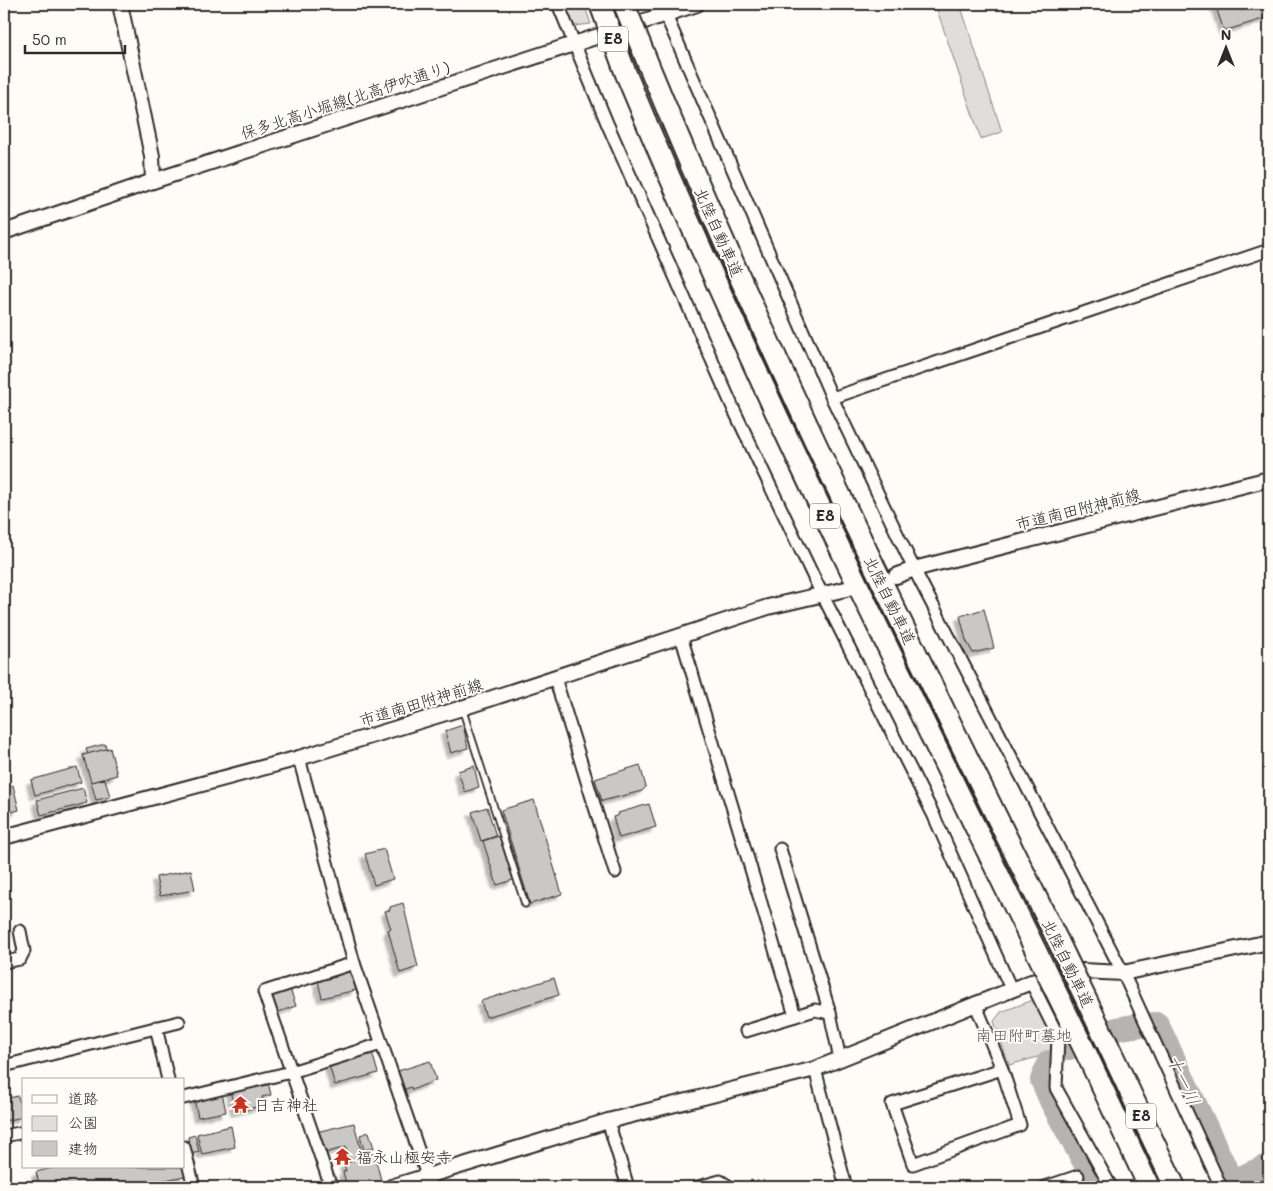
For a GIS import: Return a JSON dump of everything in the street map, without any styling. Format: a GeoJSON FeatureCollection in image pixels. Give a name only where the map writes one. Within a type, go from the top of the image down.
{"type":"FeatureCollection","features":[{"type":"Feature","properties":{"kind":"highway","name":"北陸自動車道"},"geometry":{"type":"LineString","coordinates":[[600,4],[626,74],[698,243],[744,344],[879,630],[1087,1055],[1149,1187]]}},
{"type":"Feature","properties":{"kind":"highway","name":"北陸自動車道"},"geometry":{"type":"LineString","coordinates":[[624,4],[720,236],[770,345],[899,618],[1059,943],[1175,1187]]}},
{"type":"Feature","properties":{"kind":"street"},"geometry":{"type":"LineString","coordinates":[[120,4],[152,156],[153,180]]}},
{"type":"Feature","properties":{"kind":"street"},"geometry":{"type":"LineString","coordinates":[[558,4],[576,43],[607,123],[730,402],[933,814],[1010,989]]}},
{"type":"Feature","properties":{"kind":"street","name":"保多北高小堀線(北高伊吹通り)"},"geometry":{"type":"LineString","coordinates":[[4,232],[153,180],[576,43],[663,9],[697,4]]}},
{"type":"Feature","properties":{"kind":"street"},"geometry":{"type":"LineString","coordinates":[[663,9],[832,398],[914,569],[1123,973],[1221,1187]]}},
{"type":"Feature","properties":{"kind":"street"},"geometry":{"type":"LineString","coordinates":[[832,398],[1269,250]]}},
{"type":"Feature","properties":{"kind":"street","name":"市道南田附神前線"},"geometry":{"type":"LineString","coordinates":[[896,576],[914,569],[1269,479]]}},
{"type":"Feature","properties":{"kind":"street","name":"市道南田附神前線"},"geometry":{"type":"LineString","coordinates":[[4,837],[299,758],[462,708],[768,607],[846,589]]}},
{"type":"Feature","properties":{"kind":"street"},"geometry":{"type":"LineString","coordinates":[[681,636],[794,1016]]}},
{"type":"Feature","properties":{"kind":"street"},"geometry":{"type":"LineString","coordinates":[[555,678],[615,872]]}},
{"type":"Feature","properties":{"kind":"street"},"geometry":{"type":"LineString","coordinates":[[299,758],[354,963],[430,1182]]}},
{"type":"Feature","properties":{"kind":"street"},"geometry":{"type":"LineString","coordinates":[[780,849],[830,1013],[840,1059]]}},
{"type":"Feature","properties":{"kind":"street"},"geometry":{"type":"LineString","coordinates":[[4,962],[20,959],[24,951],[20,931]]}},
{"type":"Feature","properties":{"kind":"street"},"geometry":{"type":"LineString","coordinates":[[391,1187],[430,1182],[608,1121],[815,1069],[1031,982],[1082,971],[1123,973],[1269,942]]}},
{"type":"Feature","properties":{"kind":"street"},"geometry":{"type":"LineString","coordinates":[[331,1187],[264,992],[354,963]]}},
{"type":"Feature","properties":{"kind":"street"},"geometry":{"type":"LineString","coordinates":[[1031,982],[1058,1036],[1056,1088],[1111,1187]]}},
{"type":"Feature","properties":{"kind":"street"},"geometry":{"type":"LineString","coordinates":[[975,1004],[1002,1068],[1020,1125],[913,1164],[892,1104],[1002,1068]]}},
{"type":"Feature","properties":{"kind":"street"},"geometry":{"type":"LineString","coordinates":[[746,1032],[815,1010],[830,1013]]}},
{"type":"Feature","properties":{"kind":"street"},"geometry":{"type":"LineString","coordinates":[[4,1064],[179,1022]]}},
{"type":"Feature","properties":{"kind":"street"},"geometry":{"type":"LineString","coordinates":[[156,1028],[168,1078]]}},
{"type":"Feature","properties":{"kind":"street"},"geometry":{"type":"LineString","coordinates":[[185,1098],[291,1072],[381,1044]]}},
{"type":"Feature","properties":{"kind":"street"},"geometry":{"type":"LineString","coordinates":[[815,1069],[846,1187]]}},
{"type":"Feature","properties":{"kind":"street"},"geometry":{"type":"LineString","coordinates":[[608,1121],[628,1187]]}},
{"type":"Feature","properties":{"kind":"street"},"geometry":{"type":"LineString","coordinates":[[4,1136],[22,1132]]}},
{"type":"Feature","properties":{"kind":"street"},"geometry":{"type":"LineString","coordinates":[[185,1151],[194,1187]]}},
{"type":"Feature","properties":{"kind":"street"},"geometry":{"type":"LineString","coordinates":[[1046,1187],[1078,1176]]}},
{"type":"Feature","properties":{"kind":"street"},"geometry":{"type":"LineString","coordinates":[[698,1187],[720,1181],[730,1187]]}},
{"type":"Feature","properties":{"kind":"lane"},"geometry":{"type":"LineString","coordinates":[[462,708],[525,904]]}},
{"type":"Feature","properties":{"kind":"green space"},"geometry":{"type":"Polygon","coordinates":[[[562,4],[584,4],[591,24],[574,26],[562,4]]]}},
{"type":"Feature","properties":{"kind":"green space"},"geometry":{"type":"Polygon","coordinates":[[[935,4],[960,4],[1002,132],[981,139],[935,4]]]}},
{"type":"Feature","properties":{"kind":"green space","name":"南田附町墓地"},"geometry":{"type":"Polygon","coordinates":[[[1036,999],[1056,1052],[1009,1065],[994,1021],[1001,1012],[1036,999]]]}},
{"type":"Feature","properties":{"kind":"building"},"geometry":{"type":"Polygon","coordinates":[[[1215,4],[1269,4],[1269,17],[1224,31],[1215,4]]]}},
{"type":"Feature","properties":{"kind":"building"},"geometry":{"type":"Polygon","coordinates":[[[984,609],[994,648],[973,653],[966,640],[960,616],[984,609]]]}},
{"type":"Feature","properties":{"kind":"building"},"geometry":{"type":"Polygon","coordinates":[[[463,725],[468,748],[451,753],[445,731],[463,725]]]}},
{"type":"Feature","properties":{"kind":"building"},"geometry":{"type":"Polygon","coordinates":[[[105,744],[107,749],[88,754],[86,749],[105,744]]]}},
{"type":"Feature","properties":{"kind":"building"},"geometry":{"type":"Polygon","coordinates":[[[110,748],[117,775],[91,782],[83,755],[110,748]]]}},
{"type":"Feature","properties":{"kind":"building"},"geometry":{"type":"Polygon","coordinates":[[[640,765],[646,787],[642,791],[602,801],[595,779],[640,765]]]}},
{"type":"Feature","properties":{"kind":"building"},"geometry":{"type":"Polygon","coordinates":[[[474,766],[479,787],[465,792],[458,771],[474,766]]]}},
{"type":"Feature","properties":{"kind":"building"},"geometry":{"type":"Polygon","coordinates":[[[77,767],[81,782],[35,795],[31,780],[77,767]]]}},
{"type":"Feature","properties":{"kind":"building"},"geometry":{"type":"Polygon","coordinates":[[[105,779],[110,797],[96,800],[91,782],[105,779]]]}},
{"type":"Feature","properties":{"kind":"building"},"geometry":{"type":"Polygon","coordinates":[[[13,785],[19,810],[4,814],[4,789],[13,785]]]}},
{"type":"Feature","properties":{"kind":"building"},"geometry":{"type":"Polygon","coordinates":[[[83,788],[87,803],[41,815],[37,800],[83,788]]]}},
{"type":"Feature","properties":{"kind":"building"},"geometry":{"type":"Polygon","coordinates":[[[534,800],[562,894],[530,904],[501,810],[534,800]]]}},
{"type":"Feature","properties":{"kind":"building"},"geometry":{"type":"Polygon","coordinates":[[[649,804],[656,827],[619,838],[613,817],[619,815],[618,813],[649,804]]]}},
{"type":"Feature","properties":{"kind":"building"},"geometry":{"type":"Polygon","coordinates":[[[487,807],[496,836],[481,841],[472,812],[487,807]]]}},
{"type":"Feature","properties":{"kind":"building"},"geometry":{"type":"Polygon","coordinates":[[[499,836],[513,880],[497,885],[483,841],[499,836]]]}},
{"type":"Feature","properties":{"kind":"building"},"geometry":{"type":"Polygon","coordinates":[[[384,849],[393,879],[374,885],[365,854],[384,849]]]}},
{"type":"Feature","properties":{"kind":"building"},"geometry":{"type":"Polygon","coordinates":[[[191,870],[195,890],[160,896],[156,877],[191,870]]]}},
{"type":"Feature","properties":{"kind":"building"},"geometry":{"type":"Polygon","coordinates":[[[403,903],[418,967],[400,973],[388,930],[391,929],[385,911],[390,910],[390,907],[403,903]]]}},
{"type":"Feature","properties":{"kind":"building"},"geometry":{"type":"Polygon","coordinates":[[[350,969],[356,990],[322,998],[318,981],[336,977],[335,973],[350,969]]]}},
{"type":"Feature","properties":{"kind":"building"},"geometry":{"type":"Polygon","coordinates":[[[554,978],[559,995],[486,1017],[481,1001],[554,978]]]}},
{"type":"Feature","properties":{"kind":"building"},"geometry":{"type":"Polygon","coordinates":[[[289,986],[296,1006],[275,1013],[268,994],[289,986]]]}},
{"type":"Feature","properties":{"kind":"building"},"geometry":{"type":"Polygon","coordinates":[[[372,1052],[378,1073],[335,1085],[329,1065],[372,1052]]]}},
{"type":"Feature","properties":{"kind":"building"},"geometry":{"type":"Polygon","coordinates":[[[430,1061],[436,1080],[412,1090],[411,1087],[403,1090],[398,1071],[430,1061]]]}},
{"type":"Feature","properties":{"kind":"building"},"geometry":{"type":"Polygon","coordinates":[[[268,1082],[271,1095],[262,1097],[264,1105],[236,1112],[230,1091],[268,1082]]]}},
{"type":"Feature","properties":{"kind":"building"},"geometry":{"type":"Polygon","coordinates":[[[222,1093],[226,1112],[198,1117],[194,1099],[222,1093]]]}},
{"type":"Feature","properties":{"kind":"building"},"geometry":{"type":"Polygon","coordinates":[[[18,1096],[22,1117],[4,1121],[4,1099],[18,1096]]]}},
{"type":"Feature","properties":{"kind":"building"},"geometry":{"type":"Polygon","coordinates":[[[354,1123],[363,1158],[349,1162],[346,1147],[325,1153],[324,1149],[321,1150],[316,1132],[354,1123]]]}},
{"type":"Feature","properties":{"kind":"building"},"geometry":{"type":"Polygon","coordinates":[[[231,1126],[235,1147],[202,1154],[197,1134],[231,1126]]]}},
{"type":"Feature","properties":{"kind":"building"},"geometry":{"type":"Polygon","coordinates":[[[369,1132],[374,1148],[364,1150],[360,1135],[369,1132]]]}},
{"type":"Feature","properties":{"kind":"building"},"geometry":{"type":"Polygon","coordinates":[[[195,1135],[199,1152],[191,1154],[188,1137],[195,1135]]]}},
{"type":"Feature","properties":{"kind":"building"},"geometry":{"type":"Polygon","coordinates":[[[374,1153],[382,1184],[373,1187],[347,1186],[343,1172],[346,1171],[344,1164],[374,1153]]]}},
{"type":"Feature","properties":{"kind":"building"},"geometry":{"type":"Polygon","coordinates":[[[52,1168],[183,1168],[185,1176],[131,1187],[40,1187],[36,1172],[52,1168]]]}},
{"type":"Feature","properties":{"kind":"waterway","name":"十一川"},"geometry":{"type":"LineString","coordinates":[[1069,1048],[1112,1030],[1157,1024],[1232,1182],[1269,1165]]}},
{"type":"Feature","properties":{"kind":"waterway","name":"十一川"},"geometry":{"type":"LineString","coordinates":[[1049,1062],[1042,1080],[1052,1103],[1098,1187]]}},
{"type":"Feature","properties":{"kind":"place","name":"日吉神社"},"geometry":{"type":"Point","coordinates":[240,1105]}},
{"type":"Feature","properties":{"kind":"place","name":"福永山極安寺"},"geometry":{"type":"Point","coordinates":[342,1157]}}]}
